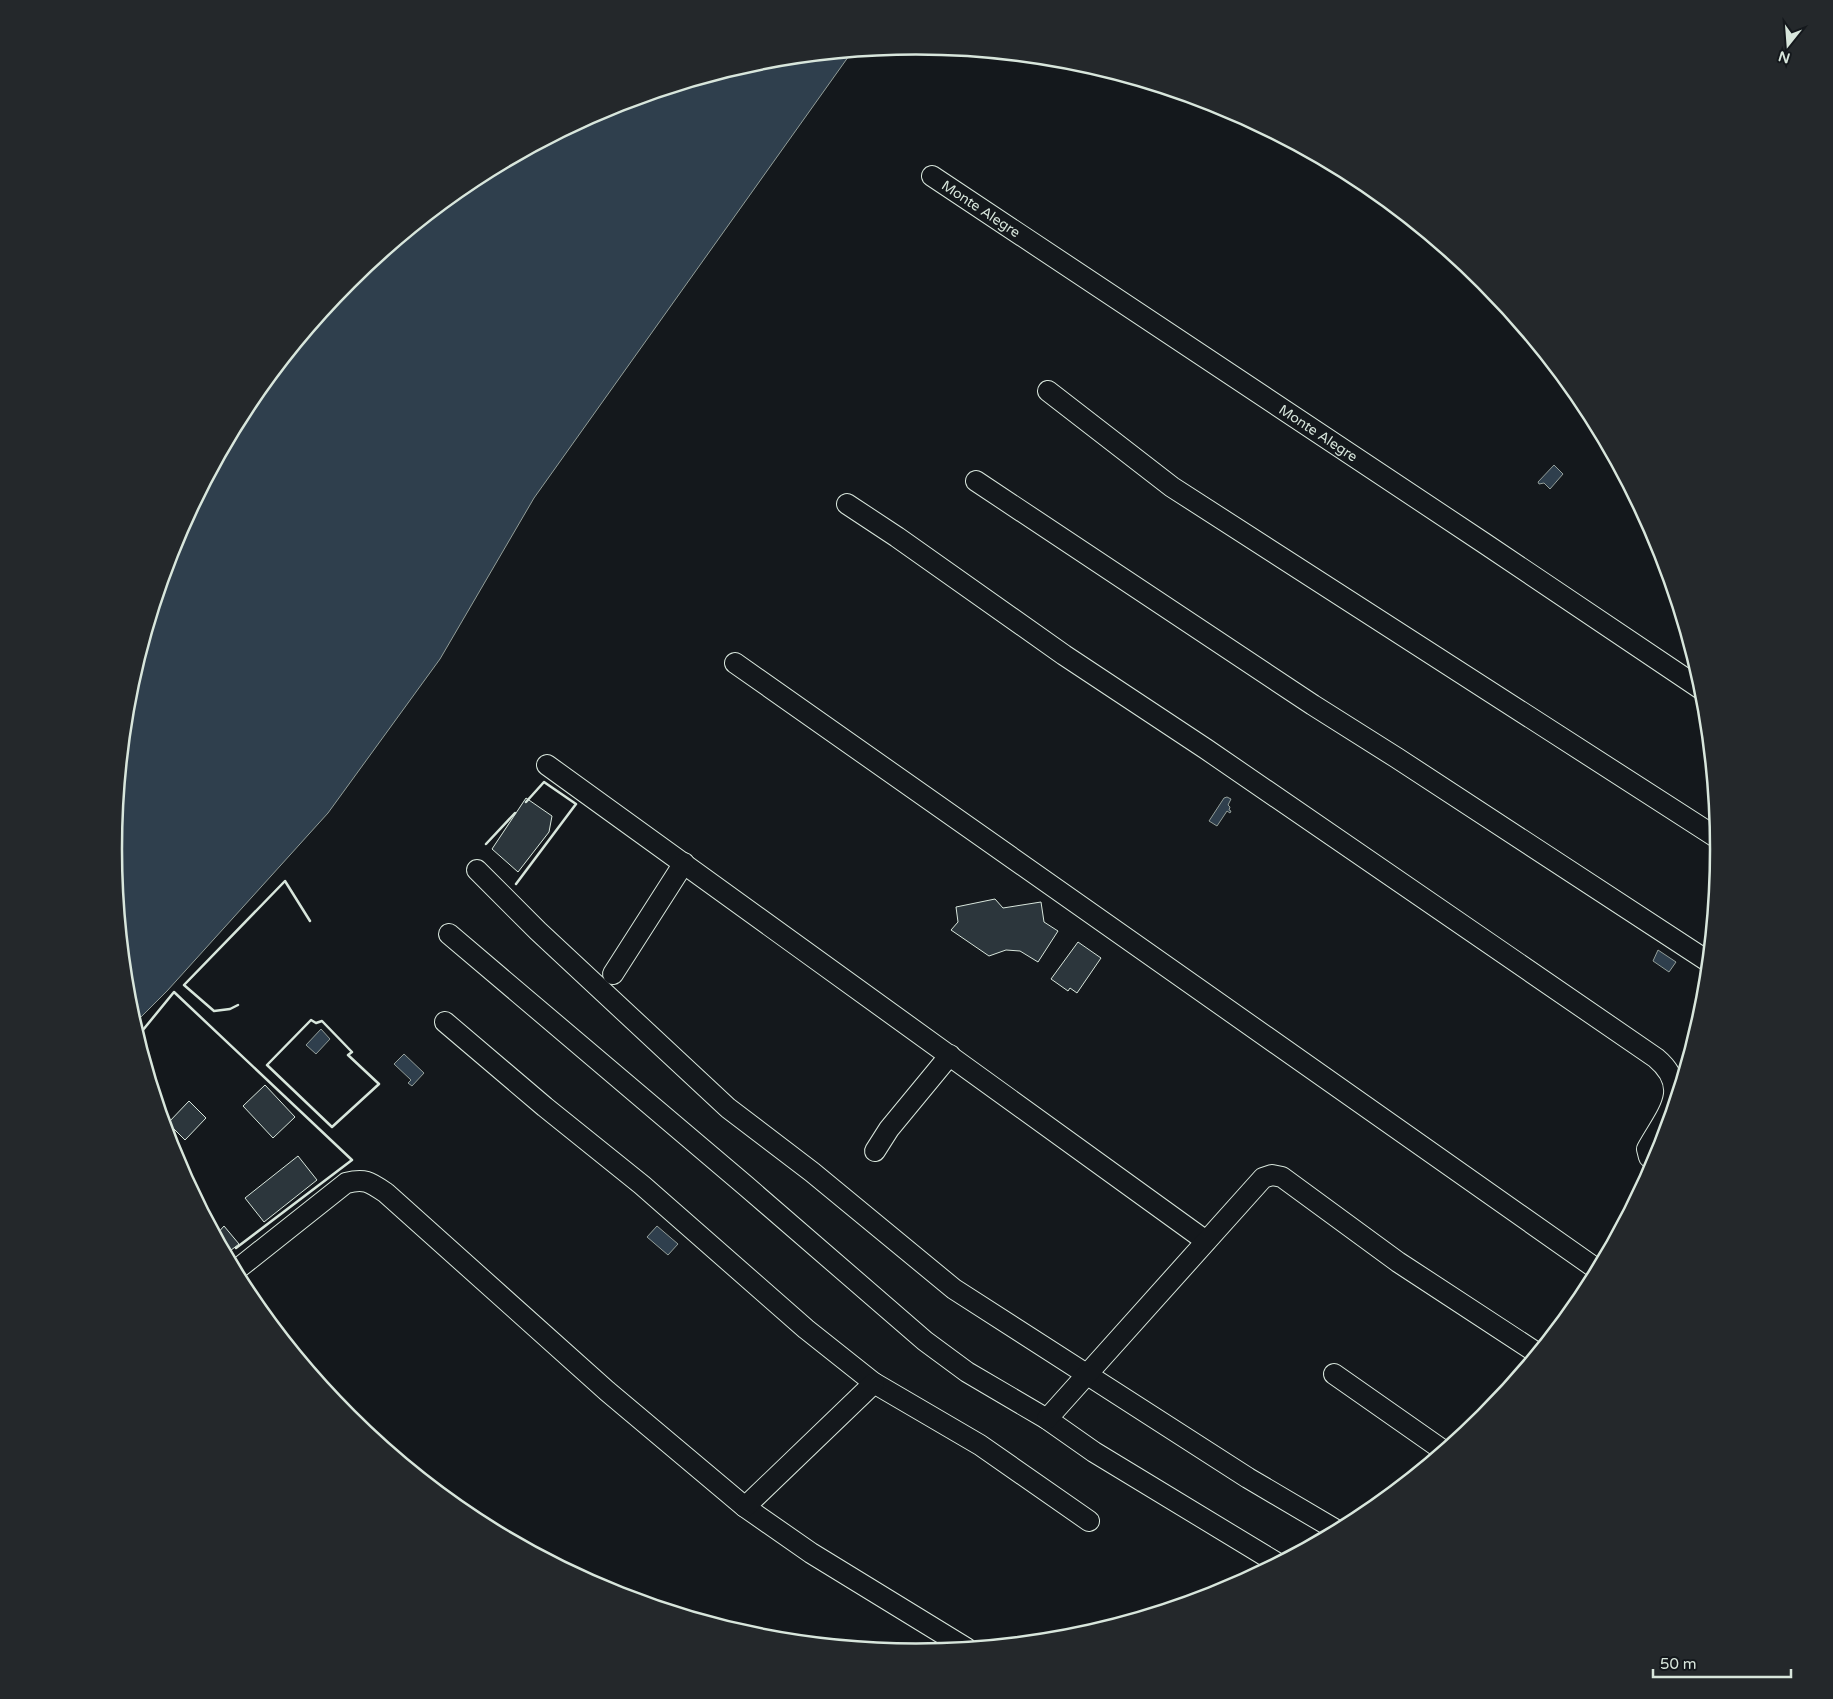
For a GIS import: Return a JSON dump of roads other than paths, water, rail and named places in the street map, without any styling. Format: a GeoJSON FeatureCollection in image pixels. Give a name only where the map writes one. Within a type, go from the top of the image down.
{"type":"FeatureCollection","features":[{"type":"Feature","properties":{"kind":"street","name":"Monte Alegre"},"geometry":{"type":"LineString","coordinates":[[932,176],[1693,684]]}},
{"type":"Feature","properties":{"kind":"street"},"geometry":{"type":"LineString","coordinates":[[1048,391],[1172,486],[1710,834]]}},
{"type":"Feature","properties":{"kind":"street"},"geometry":{"type":"LineString","coordinates":[[976,481],[1314,705],[1703,958]]}},
{"type":"Feature","properties":{"kind":"street"},"geometry":{"type":"LineString","coordinates":[[847,504],[1064,655],[1206,749],[1656,1058],[1664,1064],[1675,1086]]}},
{"type":"Feature","properties":{"kind":"street"},"geometry":{"type":"LineString","coordinates":[[735,663],[1593,1266]]}},
{"type":"Feature","properties":{"kind":"street"},"geometry":{"type":"LineString","coordinates":[[547,764],[1206,1241]]}},
{"type":"Feature","properties":{"kind":"street"},"geometry":{"type":"LineString","coordinates":[[613,974],[684,864]]}},
{"type":"Feature","properties":{"kind":"street"},"geometry":{"type":"LineString","coordinates":[[477,870],[538,931],[728,1108],[812,1172],[954,1289],[1248,1478],[1332,1527]]}},
{"type":"Feature","properties":{"kind":"street"},"geometry":{"type":"LineString","coordinates":[[449,934],[925,1341],[967,1372],[1048,1419],[1094,1452],[1272,1560]]}},
{"type":"Feature","properties":{"kind":"street"},"geometry":{"type":"LineString","coordinates":[[446,1022],[545,1107],[642,1185],[806,1329],[874,1383],[980,1445],[1089,1521]]}},
{"type":"Feature","properties":{"kind":"street"},"geometry":{"type":"LineString","coordinates":[[875,1151],[890,1129],[950,1055]]}},
{"type":"Feature","properties":{"kind":"street"},"geometry":{"type":"LineString","coordinates":[[1649,1157],[1647,1149],[1665,1116]]}},
{"type":"Feature","properties":{"kind":"street"},"geometry":{"type":"LineString","coordinates":[[1048,1419],[1263,1178],[1272,1175],[1282,1177],[1398,1262],[1533,1350]]}},
{"type":"Feature","properties":{"kind":"street"},"geometry":{"type":"LineString","coordinates":[[240,1267],[346,1183],[365,1180],[373,1184],[386,1193],[607,1391],[745,1507],[811,1553],[957,1642]]}},
{"type":"Feature","properties":{"kind":"street"},"geometry":{"type":"LineString","coordinates":[[1334,1374],[1440,1447]]}},
{"type":"Feature","properties":{"kind":"street"},"geometry":{"type":"LineString","coordinates":[[745,1507],[874,1383]]}},
{"type":"Feature","properties":{"kind":"water"},"geometry":{"type":"Polygon","coordinates":[[[847,59],[534,498],[440,659],[328,813],[167,991],[140,1018],[129,953],[122,850],[129,746],[137,695],[149,644],[164,594],[182,545],[228,452],[286,366],[319,326],[393,252],[433,219],[519,161],[612,115],[661,97],[711,82],[762,70],[847,59]]]}},
{"type":"Feature","properties":{"kind":"water"},"geometry":{"type":"Polygon","coordinates":[[[1554,465],[1563,474],[1550,489],[1544,483],[1539,484],[1538,482],[1554,465]]]}},
{"type":"Feature","properties":{"kind":"water"},"geometry":{"type":"Polygon","coordinates":[[[1224,798],[1231,799],[1228,805],[1231,811],[1230,813],[1227,811],[1217,826],[1209,821],[1224,798]]]}},
{"type":"Feature","properties":{"kind":"water"},"geometry":{"type":"Polygon","coordinates":[[[1658,950],[1676,962],[1669,972],[1653,961],[1658,950]]]}},
{"type":"Feature","properties":{"kind":"water"},"geometry":{"type":"Polygon","coordinates":[[[321,1029],[330,1039],[316,1054],[306,1045],[321,1029]]]}},
{"type":"Feature","properties":{"kind":"water"},"geometry":{"type":"Polygon","coordinates":[[[404,1054],[424,1073],[412,1086],[408,1083],[411,1080],[394,1064],[404,1054]]]}},
{"type":"Feature","properties":{"kind":"water"},"geometry":{"type":"Polygon","coordinates":[[[657,1226],[678,1244],[668,1255],[647,1237],[657,1226]]]}}]}
